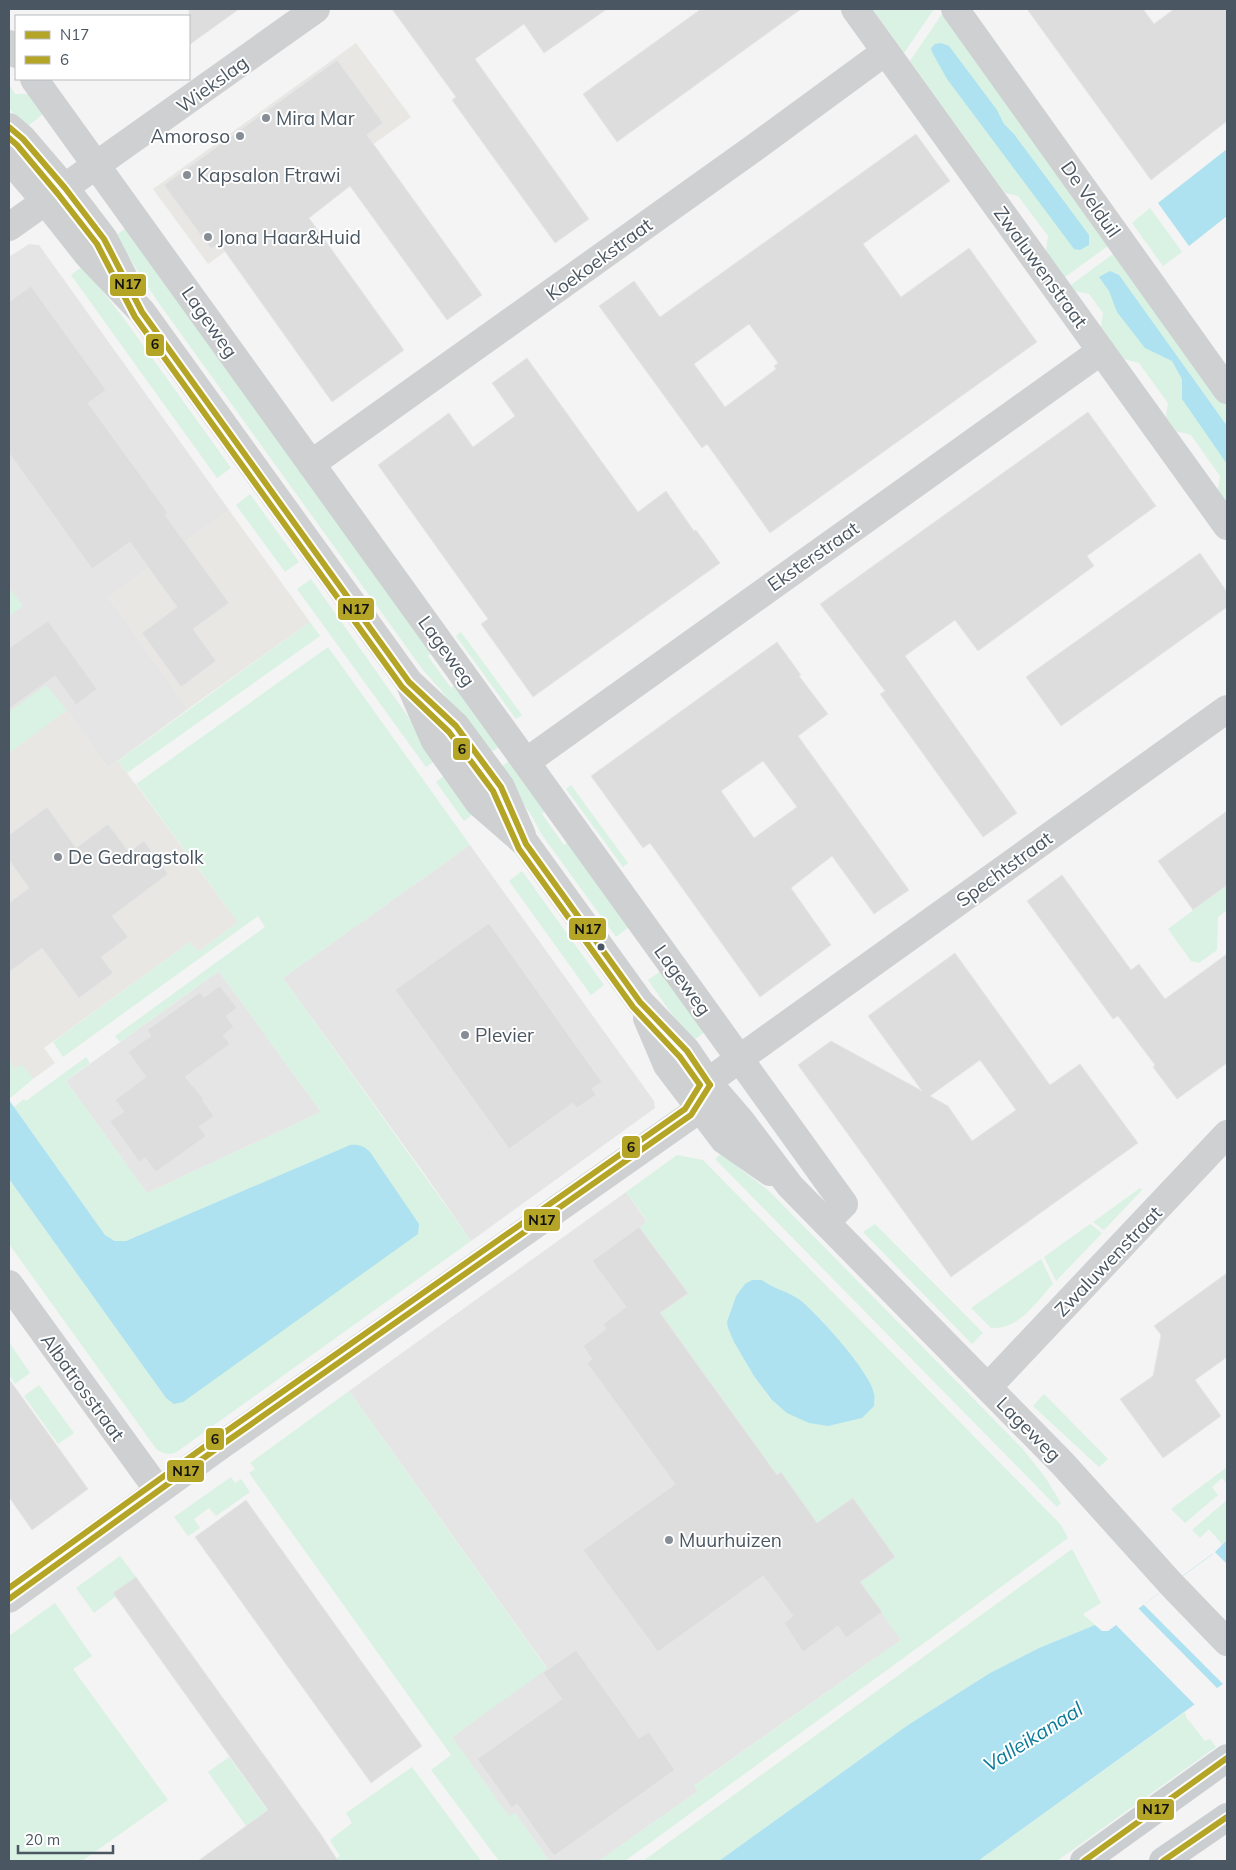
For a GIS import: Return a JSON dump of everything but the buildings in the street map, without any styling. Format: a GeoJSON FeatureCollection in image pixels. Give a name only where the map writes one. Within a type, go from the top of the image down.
{"type":"FeatureCollection","features":[{"type":"Feature","properties":{"kind":"main road"},"geometry":{"type":"LineString","coordinates":[[1084,1861],[1227,1758]]}},
{"type":"Feature","properties":{"kind":"main road"},"geometry":{"type":"LineString","coordinates":[[1163,1861],[1227,1817]]}},
{"type":"Feature","properties":{"kind":"street","name":"Wiekslag"},"geometry":{"type":"LineString","coordinates":[[9,227],[316,9]]}},
{"type":"Feature","properties":{"kind":"street","name":"Zwaluwenstraat"},"geometry":{"type":"LineString","coordinates":[[855,9],[1227,526]]}},
{"type":"Feature","properties":{"kind":"street","name":"De Velduil"},"geometry":{"type":"LineString","coordinates":[[965,13],[1227,390]]}},
{"type":"Feature","properties":{"kind":"street","name":"Koekoekstraat"},"geometry":{"type":"LineString","coordinates":[[311,464],[885,52]]}},
{"type":"Feature","properties":{"kind":"street","name":"Lageweg"},"geometry":{"type":"LineString","coordinates":[[35,80],[98,165],[844,1204],[826,1222]]}},
{"type":"Feature","properties":{"kind":"street","name":"Lageweg"},"geometry":{"type":"LineString","coordinates":[[9,127],[23,139],[87,254],[142,312],[409,682],[456,726],[501,787],[526,844],[640,1002],[666,1065],[704,1095],[724,1140],[790,1186],[1063,1464],[1171,1584],[1227,1642]]}},
{"type":"Feature","properties":{"kind":"street","name":"Lageweg"},"geometry":{"type":"LineString","coordinates":[[9,159],[55,195]]}},
{"type":"Feature","properties":{"kind":"street","name":"Eksterstraat"},"geometry":{"type":"LineString","coordinates":[[526,762],[1101,351]]}},
{"type":"Feature","properties":{"kind":"street","name":"Spechtstraat"},"geometry":{"type":"LineString","coordinates":[[9,1599],[158,1490],[676,1126],[691,1115],[716,1076],[739,1058],[1227,709]]}},
{"type":"Feature","properties":{"kind":"street","name":"Zwaluwenstraat"},"geometry":{"type":"LineString","coordinates":[[988,1387],[1227,1134]]}},
{"type":"Feature","properties":{"kind":"street","name":"Albatrosstraat"},"geometry":{"type":"LineString","coordinates":[[9,1284],[158,1490]]}},
{"type":"Feature","properties":{"kind":"shaded area"},"geometry":{"type":"Polygon","coordinates":[[[356,43],[411,117],[208,264],[153,189],[356,43]]]}},
{"type":"Feature","properties":{"kind":"shaded area"},"geometry":{"type":"Polygon","coordinates":[[[29,244],[39,245],[229,510],[108,597],[188,709],[108,768],[67,710],[9,753],[9,257],[29,244]]]}},
{"type":"Feature","properties":{"kind":"shaded area"},"geometry":{"type":"Polygon","coordinates":[[[229,510],[310,622],[188,709],[108,597],[229,510]]]}},
{"type":"Feature","properties":{"kind":"shaded area"},"geometry":{"type":"Polygon","coordinates":[[[67,710],[108,768],[118,761],[238,922],[198,952],[190,942],[44,1048],[55,1063],[33,1079],[22,1065],[15,1069],[9,1060],[9,753],[67,710]]]}},
{"type":"Feature","properties":{"kind":"shaded area","name":"Plevier"},"geometry":{"type":"Polygon","coordinates":[[[470,845],[654,1101],[655,1108],[471,1241],[283,978],[470,845]]]}},
{"type":"Feature","properties":{"kind":"shaded area"},"geometry":{"type":"Polygon","coordinates":[[[219,971],[321,1112],[147,1193],[66,1081],[219,971]]]}},
{"type":"Feature","properties":{"kind":"shaded area","name":"Muurhuizen"},"geometry":{"type":"Polygon","coordinates":[[[626,1192],[647,1222],[640,1227],[689,1294],[661,1313],[852,1498],[895,1557],[896,1631],[901,1640],[695,1785],[698,1791],[599,1861],[549,1861],[515,1813],[509,1817],[452,1737],[547,1668],[349,1391],[626,1192]]]}},
{"type":"Feature","properties":{"kind":"green space"},"geometry":{"type":"Polygon","coordinates":[[[873,9],[934,9],[904,53],[873,9]]]}},
{"type":"Feature","properties":{"kind":"green space"},"geometry":{"type":"Polygon","coordinates":[[[944,11],[1112,243],[1065,277],[1046,251],[1048,236],[1018,196],[1005,193],[910,61],[944,11]]]}},
{"type":"Feature","properties":{"kind":"green space"},"geometry":{"type":"Polygon","coordinates":[[[9,85],[15,94],[28,94],[44,113],[27,127],[9,109],[9,85]]]}},
{"type":"Feature","properties":{"kind":"green space"},"geometry":{"type":"Polygon","coordinates":[[[1150,208],[1182,252],[1163,266],[1132,223],[1150,208]]]}},
{"type":"Feature","properties":{"kind":"green space"},"geometry":{"type":"Polygon","coordinates":[[[126,228],[432,652],[428,656],[451,688],[455,685],[499,747],[488,754],[440,689],[423,670],[158,302],[115,236],[126,228]]]}},
{"type":"Feature","properties":{"kind":"green space"},"geometry":{"type":"Polygon","coordinates":[[[1117,251],[1227,404],[1227,502],[1218,490],[1220,476],[1191,435],[1176,431],[1166,417],[1168,403],[1139,363],[1124,359],[1101,327],[1103,313],[1089,294],[1075,291],[1071,285],[1117,251]]]}},
{"type":"Feature","properties":{"kind":"green space"},"geometry":{"type":"Polygon","coordinates":[[[83,266],[125,320],[231,468],[217,478],[71,275],[83,266]]]}},
{"type":"Feature","properties":{"kind":"green space"},"geometry":{"type":"Polygon","coordinates":[[[250,494],[299,562],[285,572],[236,505],[250,494]]]}},
{"type":"Feature","properties":{"kind":"green space"},"geometry":{"type":"Polygon","coordinates":[[[311,579],[438,759],[426,767],[297,589],[311,579]]]}},
{"type":"Feature","properties":{"kind":"green space"},"geometry":{"type":"Polygon","coordinates":[[[9,588],[23,606],[9,616],[9,588]]]}},
{"type":"Feature","properties":{"kind":"green space"},"geometry":{"type":"Polygon","coordinates":[[[310,622],[320,636],[127,773],[118,761],[310,622]]]}},
{"type":"Feature","properties":{"kind":"green space"},"geometry":{"type":"Polygon","coordinates":[[[461,632],[522,715],[516,719],[456,636],[461,632]]]}},
{"type":"Feature","properties":{"kind":"green space"},"geometry":{"type":"Polygon","coordinates":[[[328,647],[470,845],[283,978],[471,1241],[178,1451],[170,1454],[157,1450],[9,1244],[9,1179],[166,1398],[370,1152],[359,1145],[350,1145],[123,1242],[112,1240],[105,1235],[14,1107],[24,1099],[26,1101],[86,1057],[90,1063],[66,1081],[147,1193],[321,1112],[219,971],[120,1042],[115,1036],[265,927],[258,916],[63,1057],[53,1042],[190,942],[198,952],[238,922],[136,784],[328,647]]]}},
{"type":"Feature","properties":{"kind":"green space"},"geometry":{"type":"Polygon","coordinates":[[[46,685],[67,710],[9,753],[9,712],[46,685]]]}},
{"type":"Feature","properties":{"kind":"green space"},"geometry":{"type":"Polygon","coordinates":[[[509,761],[545,811],[542,814],[564,845],[568,842],[629,927],[616,937],[542,835],[530,813],[498,769],[509,761]]]}},
{"type":"Feature","properties":{"kind":"green space"},"geometry":{"type":"Polygon","coordinates":[[[448,773],[476,812],[464,821],[436,782],[448,773]]]}},
{"type":"Feature","properties":{"kind":"green space"},"geometry":{"type":"Polygon","coordinates":[[[571,785],[628,863],[623,867],[566,789],[571,785]]]}},
{"type":"Feature","properties":{"kind":"green space"},"geometry":{"type":"Polygon","coordinates":[[[522,871],[604,985],[591,995],[509,881],[522,871]]]}},
{"type":"Feature","properties":{"kind":"green space"},"geometry":{"type":"Polygon","coordinates":[[[1227,885],[1227,910],[1218,917],[1217,950],[1199,963],[1191,961],[1168,929],[1227,885]]]}},
{"type":"Feature","properties":{"kind":"green space"},"geometry":{"type":"Polygon","coordinates":[[[661,971],[705,1032],[691,1042],[648,980],[661,971]]]}},
{"type":"Feature","properties":{"kind":"green space"},"geometry":{"type":"Polygon","coordinates":[[[9,1060],[15,1069],[22,1064],[33,1079],[9,1099],[9,1060]]]}},
{"type":"Feature","properties":{"kind":"green space"},"geometry":{"type":"Polygon","coordinates":[[[721,1154],[768,1190],[1022,1448],[1045,1477],[1061,1503],[1057,1507],[715,1159],[721,1154]]]}},
{"type":"Feature","properties":{"kind":"green space"},"geometry":{"type":"Polygon","coordinates":[[[677,1155],[703,1160],[1061,1525],[1068,1538],[625,1861],[599,1861],[698,1791],[694,1786],[901,1640],[860,1583],[895,1557],[852,1498],[817,1524],[772,1479],[760,1452],[661,1313],[689,1294],[640,1227],[647,1221],[626,1192],[677,1155]],[[762,1280],[736,1296],[730,1313],[734,1342],[770,1399],[867,1377],[827,1326],[809,1308],[796,1297],[762,1280]]]}},
{"type":"Feature","properties":{"kind":"green space"},"geometry":{"type":"Polygon","coordinates":[[[1140,1188],[1142,1190],[1104,1230],[1093,1222],[1140,1188]]]}},
{"type":"Feature","properties":{"kind":"green space"},"geometry":{"type":"Polygon","coordinates":[[[875,1224],[983,1333],[972,1344],[863,1232],[875,1224]]]}},
{"type":"Feature","properties":{"kind":"green space"},"geometry":{"type":"Polygon","coordinates":[[[1090,1224],[1102,1233],[1056,1281],[1044,1257],[1090,1224]]]}},
{"type":"Feature","properties":{"kind":"green space"},"geometry":{"type":"Polygon","coordinates":[[[1041,1259],[1053,1284],[1033,1307],[1018,1320],[1010,1325],[991,1328],[971,1308],[1041,1259]]]}},
{"type":"Feature","properties":{"kind":"green space"},"geometry":{"type":"Polygon","coordinates":[[[9,1342],[30,1373],[15,1384],[9,1375],[9,1342]]]}},
{"type":"Feature","properties":{"kind":"green space"},"geometry":{"type":"Polygon","coordinates":[[[39,1385],[74,1433],[58,1444],[24,1396],[39,1385]]]}},
{"type":"Feature","properties":{"kind":"green space"},"geometry":{"type":"Polygon","coordinates":[[[349,1391],[547,1669],[452,1737],[509,1816],[515,1813],[549,1861],[499,1861],[431,1770],[451,1755],[249,1473],[255,1469],[250,1463],[349,1391]]]}},
{"type":"Feature","properties":{"kind":"green space"},"geometry":{"type":"Polygon","coordinates":[[[1044,1394],[1108,1459],[1099,1467],[1033,1406],[1044,1394]]]}},
{"type":"Feature","properties":{"kind":"green space"},"geometry":{"type":"Polygon","coordinates":[[[1227,1467],[1227,1484],[1222,1478],[1212,1487],[1218,1495],[1185,1523],[1171,1509],[1227,1467]]]}},
{"type":"Feature","properties":{"kind":"green space"},"geometry":{"type":"Polygon","coordinates":[[[231,1477],[235,1483],[241,1479],[250,1492],[216,1516],[209,1508],[194,1519],[200,1528],[188,1536],[174,1517],[231,1477]]]}},
{"type":"Feature","properties":{"kind":"green space"},"geometry":{"type":"Polygon","coordinates":[[[1227,1500],[1227,1540],[1221,1546],[1221,1543],[1209,1529],[1200,1538],[1192,1530],[1227,1500]]]}},
{"type":"Feature","properties":{"kind":"green space"},"geometry":{"type":"Polygon","coordinates":[[[1072,1549],[1101,1603],[1083,1614],[1095,1625],[1039,1648],[990,1673],[908,1725],[719,1861],[643,1861],[1072,1549]]]}},
{"type":"Feature","properties":{"kind":"green space"},"geometry":{"type":"Polygon","coordinates":[[[120,1556],[136,1577],[114,1593],[115,1597],[94,1613],[76,1588],[120,1556]]]}},
{"type":"Feature","properties":{"kind":"green space"},"geometry":{"type":"Polygon","coordinates":[[[55,1603],[92,1656],[73,1669],[168,1800],[82,1861],[9,1861],[9,1636],[55,1603]]]}},
{"type":"Feature","properties":{"kind":"green space"},"geometry":{"type":"Polygon","coordinates":[[[1185,1712],[1186,1717],[1205,1741],[1210,1739],[1216,1747],[1057,1861],[978,1861],[1185,1712]]]}},
{"type":"Feature","properties":{"kind":"green space"},"geometry":{"type":"Polygon","coordinates":[[[229,1757],[304,1861],[284,1861],[254,1821],[246,1826],[208,1772],[229,1757]]]}},
{"type":"Feature","properties":{"kind":"green space"},"geometry":{"type":"Polygon","coordinates":[[[412,1767],[481,1861],[333,1861],[340,1856],[330,1840],[352,1823],[346,1813],[412,1767]]]}},
{"type":"Feature","properties":{"kind":"water"},"geometry":{"type":"Polygon","coordinates":[[[941,43],[949,46],[997,110],[1004,124],[1014,134],[1089,235],[1089,245],[1080,250],[1074,249],[947,79],[932,52],[931,48],[935,44],[941,43]]]}},
{"type":"Feature","properties":{"kind":"water"},"geometry":{"type":"Polygon","coordinates":[[[1227,149],[1227,216],[1189,246],[1158,203],[1227,149]]]}},
{"type":"Feature","properties":{"kind":"water"},"geometry":{"type":"Polygon","coordinates":[[[1110,271],[1119,275],[1227,426],[1227,464],[1182,399],[1182,379],[1172,361],[1145,348],[1117,312],[1109,291],[1099,277],[1110,271]]]}},
{"type":"Feature","properties":{"kind":"water"},"geometry":{"type":"Polygon","coordinates":[[[9,1100],[105,1235],[115,1241],[126,1241],[350,1145],[361,1146],[370,1152],[419,1224],[418,1234],[183,1402],[174,1404],[166,1398],[9,1179],[9,1100]]]}},
{"type":"Feature","properties":{"kind":"water"},"geometry":{"type":"Polygon","coordinates":[[[752,1280],[762,1280],[800,1300],[843,1344],[864,1373],[874,1394],[874,1406],[862,1418],[828,1426],[809,1423],[787,1413],[771,1399],[754,1376],[734,1342],[727,1322],[736,1296],[745,1284],[752,1280]]]}},
{"type":"Feature","properties":{"kind":"water","name":"Valleikanaal"},"geometry":{"type":"Polygon","coordinates":[[[1227,1540],[1227,1681],[978,1861],[719,1861],[908,1725],[990,1673],[1039,1648],[1095,1625],[1102,1631],[1108,1631],[1215,1552],[1227,1540]]]}},
{"type":"Feature","properties":{"kind":"pier"},"geometry":{"type":"Polygon","coordinates":[[[1214,1551],[1227,1564],[1227,1684],[1225,1686],[1141,1602],[1144,1601],[1146,1603],[1213,1554],[1212,1552],[1214,1551]]]}},
{"type":"Feature","properties":{"kind":"pier"},"geometry":{"type":"Polygon","coordinates":[[[1136,1607],[1219,1690],[1196,1706],[1194,1704],[1114,1623],[1136,1607]]]}},
{"type":"Feature","properties":{"kind":"transit line","name":"N17"},"geometry":{"type":"LineString","coordinates":[[9,127],[23,139],[65,188],[104,239],[142,312],[409,682],[456,726],[501,787],[526,844],[640,1002],[687,1051],[710,1085]]}},
{"type":"Feature","properties":{"kind":"transit line","name":"6"},"geometry":{"type":"LineString","coordinates":[[9,138],[58,194],[97,244],[135,317],[402,687],[449,732],[493,791],[519,849],[633,1007],[680,1057],[700,1085],[685,1109],[218,1437],[9,1588]]}},
{"type":"Feature","properties":{"kind":"transit line","name":"N17"},"geometry":{"type":"LineString","coordinates":[[9,1599],[223,1444],[691,1115],[710,1085]]}},
{"type":"Feature","properties":{"kind":"transit line","name":"N17"},"geometry":{"type":"LineString","coordinates":[[1084,1861],[1227,1758]]}},
{"type":"Feature","properties":{"kind":"transit line","name":"N17"},"geometry":{"type":"LineString","coordinates":[[1163,1861],[1227,1817]]}},
{"type":"Feature","properties":{"kind":"place","name":"Mira Mar"},"geometry":{"type":"Point","coordinates":[266,118]}},
{"type":"Feature","properties":{"kind":"place","name":"Amoroso"},"geometry":{"type":"Point","coordinates":[240,136]}},
{"type":"Feature","properties":{"kind":"place","name":"Kapsalon Ftrawi"},"geometry":{"type":"Point","coordinates":[187,175]}},
{"type":"Feature","properties":{"kind":"place","name":"Jona Haar&Huid"},"geometry":{"type":"Point","coordinates":[208,237]}},
{"type":"Feature","properties":{"kind":"place","name":"De Gedragstolk"},"geometry":{"type":"Point","coordinates":[58,857]}},
{"type":"Feature","properties":{"kind":"place","name":"Plevier"},"geometry":{"type":"Point","coordinates":[465,1035]}},
{"type":"Feature","properties":{"kind":"place","name":"Muurhuizen"},"geometry":{"type":"Point","coordinates":[669,1540]}}]}
